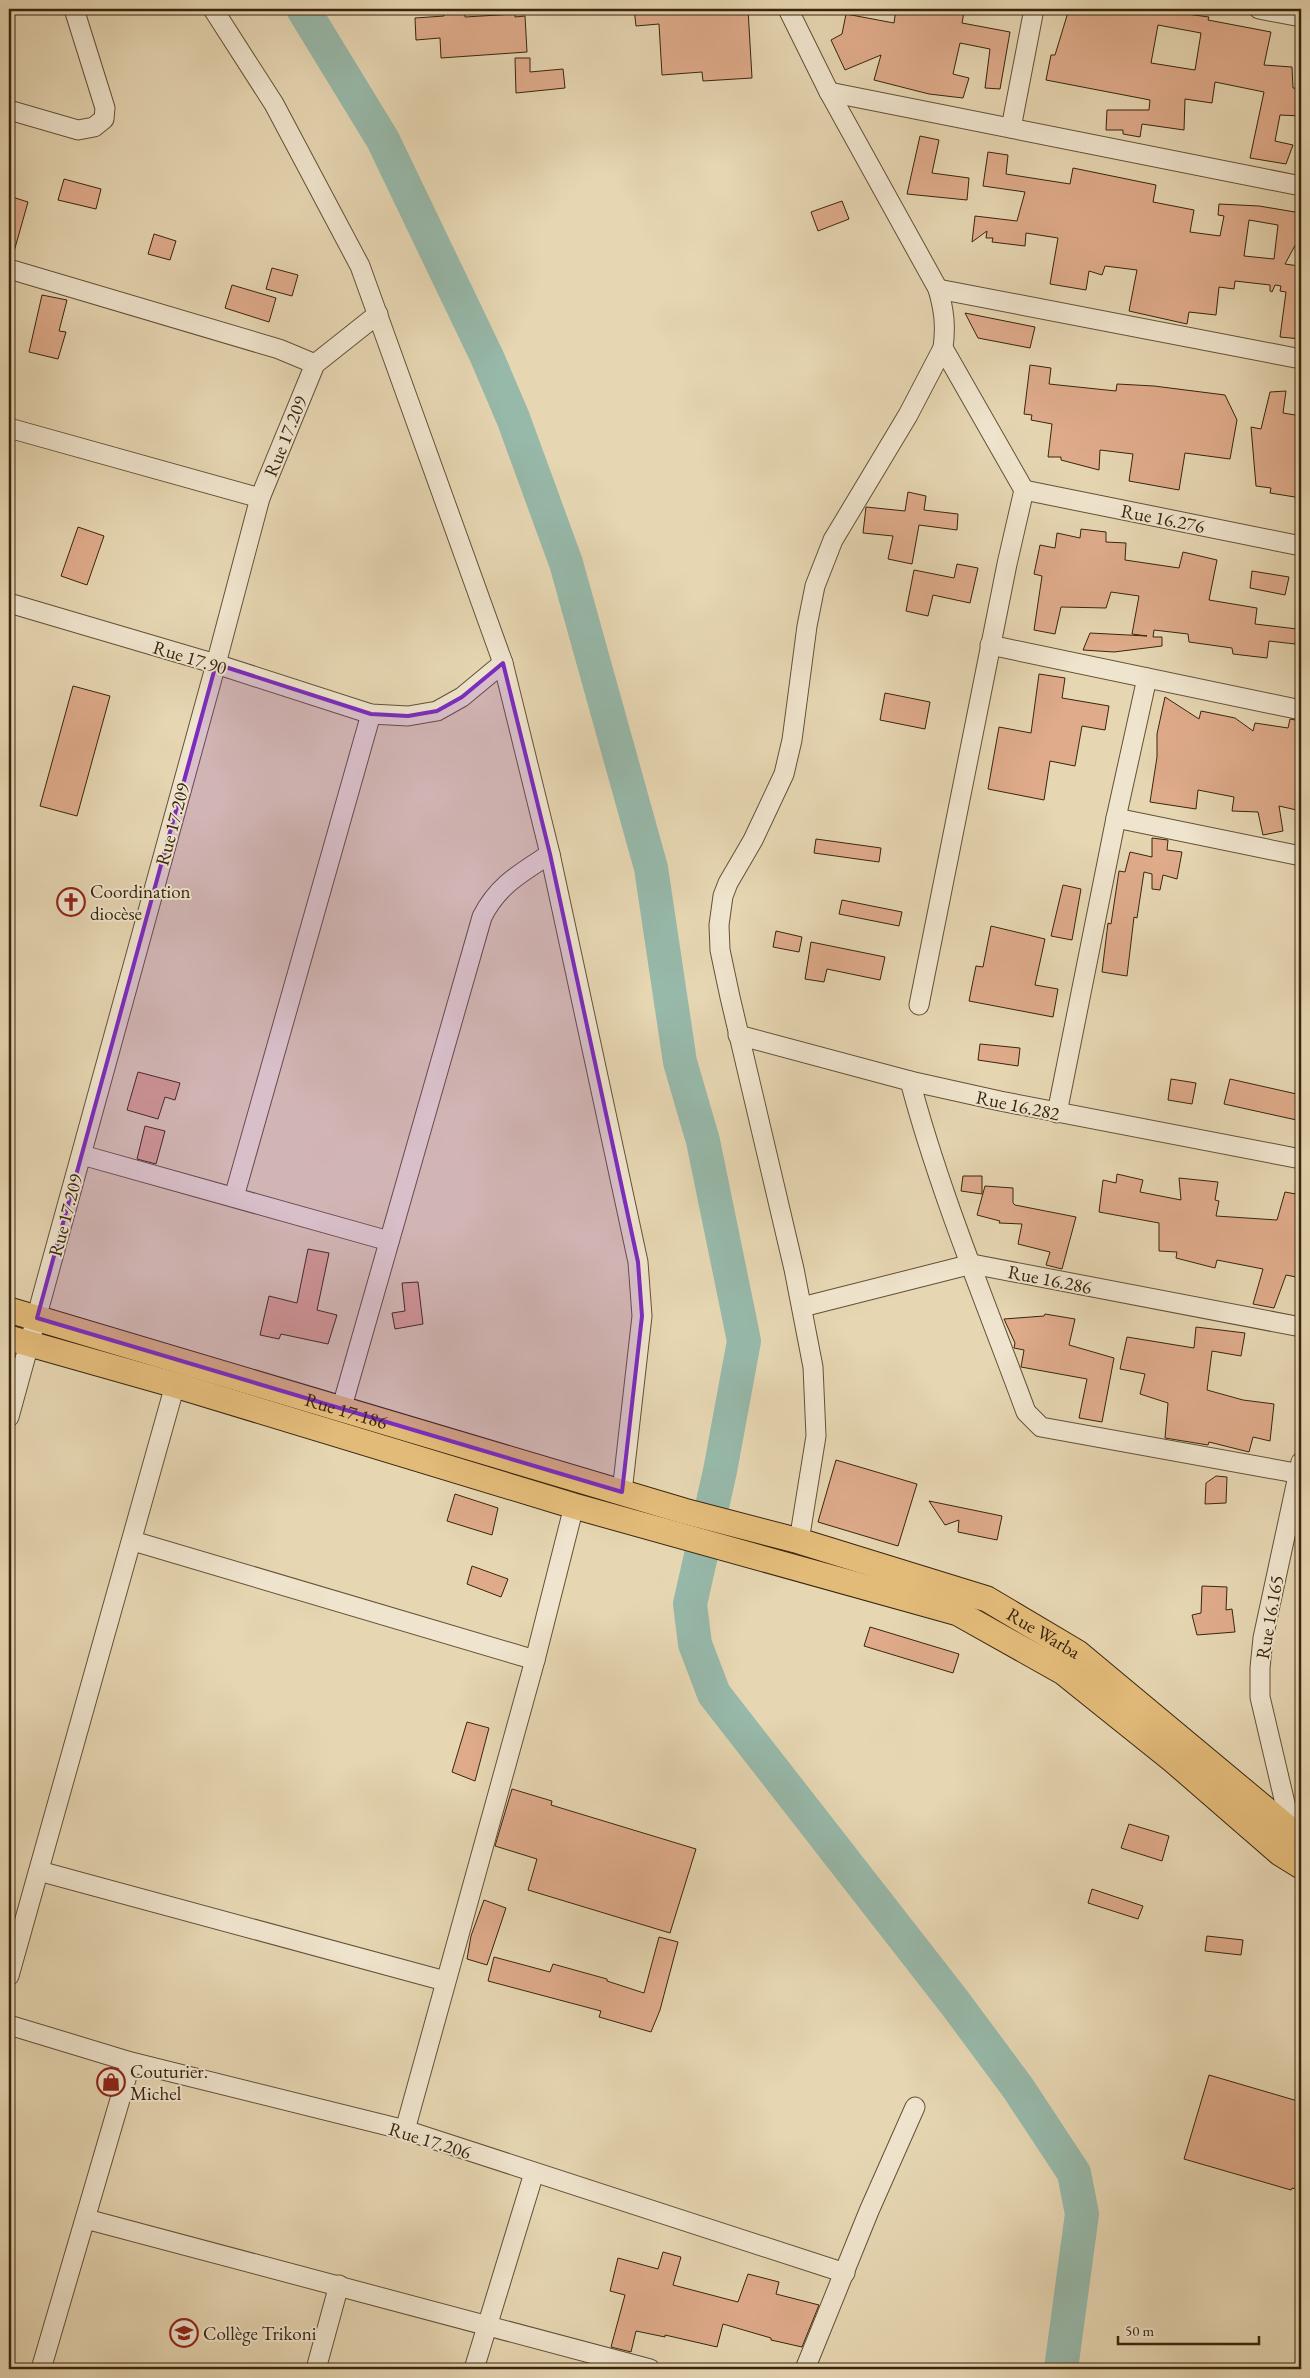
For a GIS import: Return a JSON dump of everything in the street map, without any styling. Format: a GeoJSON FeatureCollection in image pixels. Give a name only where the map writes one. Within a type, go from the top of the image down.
{"type":"FeatureCollection","features":[{"type":"Feature","properties":{"kind":"main road","name":"Rue 17.186"},"geometry":{"type":"LineString","coordinates":[[9,1310],[684,1511],[733,1523]]}},
{"type":"Feature","properties":{"kind":"main road"},"geometry":{"type":"LineString","coordinates":[[19,1341],[176,1385],[574,1506],[958,1614],[1007,1639],[1063,1672],[1174,1761],[1280,1853],[1301,1866]]}},
{"type":"Feature","properties":{"kind":"main road","name":"Rue Warba"},"geometry":{"type":"LineString","coordinates":[[733,1523],[799,1541],[978,1596],[1031,1624],[1078,1653],[1296,1836]]}},
{"type":"Feature","properties":{"kind":"street"},"geometry":{"type":"LineString","coordinates":[[9,110],[78,130],[94,127],[104,118],[105,108],[74,9]]}},
{"type":"Feature","properties":{"kind":"street"},"geometry":{"type":"LineString","coordinates":[[213,9],[279,113],[360,266],[503,663],[550,854],[638,1262],[642,1316],[622,1492]]}},
{"type":"Feature","properties":{"kind":"street"},"geometry":{"type":"LineString","coordinates":[[788,9],[829,92],[938,289],[945,320],[943,348],[912,409],[833,540],[815,586],[807,626],[792,740],[784,774],[770,806],[723,896],[719,925],[720,950],[738,1035],[802,1307],[813,1367],[816,1436],[799,1541]]}},
{"type":"Feature","properties":{"kind":"street"},"geometry":{"type":"LineString","coordinates":[[1011,128],[1034,9]]}},
{"type":"Feature","properties":{"kind":"street"},"geometry":{"type":"LineString","coordinates":[[1259,9],[1301,17]]}},
{"type":"Feature","properties":{"kind":"street"},"geometry":{"type":"LineString","coordinates":[[829,92],[1301,186]]}},
{"type":"Feature","properties":{"kind":"street"},"geometry":{"type":"LineString","coordinates":[[9,269],[279,349],[315,364],[378,314]]}},
{"type":"Feature","properties":{"kind":"street"},"geometry":{"type":"LineString","coordinates":[[938,289],[1301,358]]}},
{"type":"Feature","properties":{"kind":"street"},"geometry":{"type":"LineString","coordinates":[[919,1005],[990,645],[1024,490],[943,348]]}},
{"type":"Feature","properties":{"kind":"street","name":"Rue 17.209"},"geometry":{"type":"LineString","coordinates":[[19,1341],[37,1318],[260,498],[315,364]]}},
{"type":"Feature","properties":{"kind":"street"},"geometry":{"type":"LineString","coordinates":[[9,428],[260,498]]}},
{"type":"Feature","properties":{"kind":"street","name":"Rue 16.276"},"geometry":{"type":"LineString","coordinates":[[1024,490],[1301,546]]}},
{"type":"Feature","properties":{"kind":"street","name":"Rue 17.90"},"geometry":{"type":"LineString","coordinates":[[9,603],[216,664],[371,714],[408,716],[438,711],[462,697],[503,663]]}},
{"type":"Feature","properties":{"kind":"street"},"geometry":{"type":"LineString","coordinates":[[990,645],[1301,710]]}},
{"type":"Feature","properties":{"kind":"street"},"geometry":{"type":"LineString","coordinates":[[1057,1113],[1146,678]]}},
{"type":"Feature","properties":{"kind":"street"},"geometry":{"type":"LineString","coordinates":[[234,1197],[371,714]]}},
{"type":"Feature","properties":{"kind":"street"},"geometry":{"type":"LineString","coordinates":[[1116,818],[1301,856]]}},
{"type":"Feature","properties":{"kind":"street"},"geometry":{"type":"LineString","coordinates":[[341,1410],[482,917],[489,903],[508,881],[550,854]]}},
{"type":"Feature","properties":{"kind":"street","name":"Rue 16.282"},"geometry":{"type":"LineString","coordinates":[[738,1035],[910,1082],[1057,1113],[1301,1159]]}},
{"type":"Feature","properties":{"kind":"street"},"geometry":{"type":"LineString","coordinates":[[910,1082],[926,1141],[1026,1412],[1041,1427],[1301,1469]]}},
{"type":"Feature","properties":{"kind":"street"},"geometry":{"type":"LineString","coordinates":[[82,1155],[389,1242]]}},
{"type":"Feature","properties":{"kind":"street","name":"Rue 16.286"},"geometry":{"type":"LineString","coordinates":[[802,1307],[972,1264],[1301,1327]]}},
{"type":"Feature","properties":{"kind":"street"},"geometry":{"type":"LineString","coordinates":[[9,1417],[19,1341]]}},
{"type":"Feature","properties":{"kind":"street"},"geometry":{"type":"LineString","coordinates":[[9,1976],[176,1385]]}},
{"type":"Feature","properties":{"kind":"street","name":"Rue 16.165"},"geometry":{"type":"LineString","coordinates":[[1296,1836],[1260,1697],[1260,1668],[1263,1638],[1301,1469]]}},
{"type":"Feature","properties":{"kind":"street"},"geometry":{"type":"LineString","coordinates":[[405,2130],[444,1981],[535,1660],[574,1506]]}},
{"type":"Feature","properties":{"kind":"street"},"geometry":{"type":"LineString","coordinates":[[133,1541],[535,1660]]}},
{"type":"Feature","properties":{"kind":"street"},"geometry":{"type":"LineString","coordinates":[[39,1871],[444,1981]]}},
{"type":"Feature","properties":{"kind":"street","name":"Rue 17.206"},"geometry":{"type":"LineString","coordinates":[[9,2026],[130,2062],[405,2130],[845,2273]]}},
{"type":"Feature","properties":{"kind":"street"},"geometry":{"type":"LineString","coordinates":[[41,2369],[130,2062]]}},
{"type":"Feature","properties":{"kind":"street"},"geometry":{"type":"LineString","coordinates":[[805,2369],[845,2273],[856,2241],[915,2107]]}},
{"type":"Feature","properties":{"kind":"street"},"geometry":{"type":"LineString","coordinates":[[474,2369],[534,2173]]}},
{"type":"Feature","properties":{"kind":"street"},"geometry":{"type":"LineString","coordinates":[[86,2219],[339,2285],[643,2368]]}},
{"type":"Feature","properties":{"kind":"street"},"geometry":{"type":"LineString","coordinates":[[316,2369],[339,2285]]}},
{"type":"Feature","properties":{"kind":"highlighted area"},"geometry":{"type":"Polygon","coordinates":[[[503,663],[550,854],[638,1262],[642,1316],[622,1492],[37,1318],[216,664],[371,714],[408,716],[437,711],[462,697],[503,663]]]}},
{"type":"Feature","properties":{"kind":"building"},"geometry":{"type":"Polygon","coordinates":[[[443,9],[465,9],[465,17],[515,14],[515,17],[525,16],[527,52],[441,58],[440,38],[416,40],[415,18],[444,16],[443,9]]]}},
{"type":"Feature","properties":{"kind":"building"},"geometry":{"type":"Polygon","coordinates":[[[634,9],[748,9],[752,78],[703,81],[702,72],[662,75],[659,24],[636,26],[634,9]]]}},
{"type":"Feature","properties":{"kind":"building"},"geometry":{"type":"Polygon","coordinates":[[[896,9],[948,9],[964,12],[962,23],[1010,32],[1000,89],[985,88],[990,49],[960,43],[953,74],[969,78],[963,98],[929,94],[874,80],[881,55],[845,70],[831,40],[842,34],[846,14],[894,23],[896,9]]]}},
{"type":"Feature","properties":{"kind":"building"},"geometry":{"type":"Polygon","coordinates":[[[1069,9],[1172,9],[1172,12],[1209,17],[1208,20],[1271,32],[1264,65],[1292,67],[1293,88],[1301,89],[1301,116],[1280,115],[1275,141],[1293,145],[1286,164],[1250,158],[1264,92],[1215,82],[1212,103],[1185,99],[1184,130],[1142,124],[1140,137],[1123,134],[1123,130],[1106,130],[1107,110],[1149,110],[1150,100],[1046,80],[1051,55],[1055,55],[1069,9]],[[1158,25],[1151,63],[1195,70],[1201,33],[1158,25]]]}},
{"type":"Feature","properties":{"kind":"building"},"geometry":{"type":"Polygon","coordinates":[[[515,58],[530,58],[530,72],[563,69],[565,88],[516,93],[515,58]]]}},
{"type":"Feature","properties":{"kind":"building"},"geometry":{"type":"Polygon","coordinates":[[[920,136],[939,140],[932,173],[969,178],[967,200],[907,194],[920,136]]]}},
{"type":"Feature","properties":{"kind":"building"},"geometry":{"type":"Polygon","coordinates":[[[988,152],[1008,155],[1006,174],[1070,184],[1073,168],[1156,185],[1153,202],[1194,210],[1190,232],[1220,236],[1224,216],[1218,215],[1219,204],[1259,206],[1301,213],[1298,240],[1285,264],[1299,266],[1296,283],[1301,283],[1301,339],[1280,337],[1286,292],[1280,291],[1281,286],[1275,285],[1272,292],[1270,291],[1270,285],[1235,281],[1234,289],[1219,287],[1216,315],[1189,312],[1187,324],[1129,311],[1137,270],[1105,266],[1102,275],[1089,271],[1086,290],[1050,284],[1058,238],[1026,233],[1025,246],[992,242],[993,238],[986,238],[987,231],[972,242],[975,216],[1017,221],[1025,192],[983,186],[988,152]],[[1249,220],[1244,256],[1274,259],[1278,225],[1249,220]]]}},
{"type":"Feature","properties":{"kind":"building"},"geometry":{"type":"Polygon","coordinates":[[[64,179],[101,189],[96,209],[58,200],[64,179]]]}},
{"type":"Feature","properties":{"kind":"building"},"geometry":{"type":"Polygon","coordinates":[[[9,196],[28,202],[13,255],[9,254],[9,196]]]}},
{"type":"Feature","properties":{"kind":"building"},"geometry":{"type":"Polygon","coordinates":[[[842,201],[849,219],[818,231],[811,212],[842,201]]]}},
{"type":"Feature","properties":{"kind":"building"},"geometry":{"type":"Polygon","coordinates":[[[154,234],[176,241],[170,260],[148,254],[154,234]]]}},
{"type":"Feature","properties":{"kind":"building"},"geometry":{"type":"Polygon","coordinates":[[[272,268],[298,275],[292,296],[266,289],[272,268]]]}},
{"type":"Feature","properties":{"kind":"building"},"geometry":{"type":"Polygon","coordinates":[[[232,285],[276,298],[269,322],[225,308],[232,285]]]}},
{"type":"Feature","properties":{"kind":"building"},"geometry":{"type":"Polygon","coordinates":[[[42,295],[67,300],[59,331],[66,332],[58,359],[29,352],[42,295]]]}},
{"type":"Feature","properties":{"kind":"building"},"geometry":{"type":"Polygon","coordinates":[[[965,313],[1035,327],[1030,348],[978,338],[965,313]]]}},
{"type":"Feature","properties":{"kind":"building"},"geometry":{"type":"Polygon","coordinates":[[[1030,365],[1051,368],[1049,384],[1116,391],[1117,384],[1154,386],[1225,395],[1237,420],[1230,459],[1185,453],[1179,490],[1129,481],[1133,454],[1100,450],[1099,470],[1061,460],[1061,457],[1048,457],[1052,424],[1031,420],[1032,415],[1024,414],[1030,365]]]}},
{"type":"Feature","properties":{"kind":"building"},"geometry":{"type":"Polygon","coordinates":[[[1286,391],[1283,413],[1301,416],[1298,451],[1301,452],[1301,498],[1270,493],[1271,488],[1256,486],[1251,427],[1261,429],[1270,392],[1286,391]]]}},
{"type":"Feature","properties":{"kind":"building"},"geometry":{"type":"Polygon","coordinates":[[[908,492],[926,496],[924,510],[958,514],[957,530],[919,525],[912,564],[888,559],[893,536],[863,533],[866,507],[905,511],[908,492]]]}},
{"type":"Feature","properties":{"kind":"building"},"geometry":{"type":"Polygon","coordinates":[[[78,527],[104,536],[87,585],[61,576],[78,527]]]}},
{"type":"Feature","properties":{"kind":"building"},"geometry":{"type":"Polygon","coordinates":[[[1081,529],[1106,532],[1106,542],[1126,543],[1125,560],[1179,568],[1183,552],[1217,560],[1209,600],[1257,608],[1255,624],[1297,629],[1295,644],[1269,641],[1267,658],[1233,654],[1232,648],[1189,642],[1188,634],[1154,630],[1153,637],[1162,637],[1162,646],[1114,652],[1083,650],[1090,633],[1147,636],[1132,634],[1139,596],[1111,592],[1106,608],[1061,607],[1055,634],[1034,630],[1042,576],[1034,574],[1040,545],[1055,548],[1057,533],[1080,538],[1081,529]]]}},
{"type":"Feature","properties":{"kind":"building"},"geometry":{"type":"Polygon","coordinates":[[[957,564],[978,568],[970,603],[933,595],[928,616],[906,611],[914,570],[954,578],[957,564]]]}},
{"type":"Feature","properties":{"kind":"building"},"geometry":{"type":"Polygon","coordinates":[[[1252,571],[1289,577],[1285,595],[1250,588],[1252,571]]]}},
{"type":"Feature","properties":{"kind":"building"},"geometry":{"type":"Polygon","coordinates":[[[1039,674],[1065,678],[1062,698],[1109,706],[1105,730],[1082,726],[1075,766],[1050,761],[1044,800],[988,789],[999,727],[1031,733],[1039,674]]]}},
{"type":"Feature","properties":{"kind":"building"},"geometry":{"type":"Polygon","coordinates":[[[73,686],[110,696],[77,816],[40,806],[73,686]]]}},
{"type":"Feature","properties":{"kind":"building"},"geometry":{"type":"Polygon","coordinates":[[[885,693],[930,702],[925,729],[880,720],[885,693]]]}},
{"type":"Feature","properties":{"kind":"building"},"geometry":{"type":"Polygon","coordinates":[[[1165,697],[1199,719],[1201,711],[1235,718],[1253,731],[1255,723],[1288,728],[1290,719],[1301,721],[1301,811],[1279,806],[1283,831],[1263,835],[1258,812],[1232,811],[1234,797],[1198,790],[1196,809],[1150,802],[1157,757],[1157,734],[1165,697]]]}},
{"type":"Feature","properties":{"kind":"building"},"geometry":{"type":"Polygon","coordinates":[[[1152,838],[1168,840],[1167,850],[1182,852],[1177,879],[1163,875],[1160,890],[1152,889],[1152,874],[1144,872],[1137,918],[1134,917],[1127,976],[1102,972],[1108,923],[1111,924],[1119,871],[1125,872],[1130,852],[1152,857],[1152,838]]]}},
{"type":"Feature","properties":{"kind":"building"},"geometry":{"type":"Polygon","coordinates":[[[816,839],[881,848],[879,862],[814,853],[816,839]]]}},
{"type":"Feature","properties":{"kind":"building"},"geometry":{"type":"Polygon","coordinates":[[[1063,885],[1081,889],[1072,940],[1051,936],[1063,885]]]}},
{"type":"Feature","properties":{"kind":"building"},"geometry":{"type":"Polygon","coordinates":[[[842,900],[902,912],[899,926],[839,914],[842,900]]]}},
{"type":"Feature","properties":{"kind":"building"},"geometry":{"type":"Polygon","coordinates":[[[991,926],[1045,939],[1035,985],[1058,989],[1053,1017],[969,1001],[976,966],[983,967],[991,926]]]}},
{"type":"Feature","properties":{"kind":"building"},"geometry":{"type":"Polygon","coordinates":[[[776,931],[802,937],[799,952],[773,947],[776,931]]]}},
{"type":"Feature","properties":{"kind":"building"},"geometry":{"type":"Polygon","coordinates":[[[811,942],[885,957],[880,980],[827,969],[824,982],[805,979],[811,942]]]}},
{"type":"Feature","properties":{"kind":"building"},"geometry":{"type":"Polygon","coordinates":[[[980,1044],[1020,1048],[1018,1066],[978,1060],[980,1044]]]}},
{"type":"Feature","properties":{"kind":"building"},"geometry":{"type":"Polygon","coordinates":[[[138,1072],[180,1083],[175,1100],[165,1097],[158,1119],[127,1110],[138,1072]]]}},
{"type":"Feature","properties":{"kind":"building"},"geometry":{"type":"Polygon","coordinates":[[[1171,1079],[1196,1083],[1192,1104],[1168,1100],[1171,1079]]]}},
{"type":"Feature","properties":{"kind":"building"},"geometry":{"type":"Polygon","coordinates":[[[1230,1079],[1301,1095],[1301,1121],[1224,1104],[1230,1079]]]}},
{"type":"Feature","properties":{"kind":"building"},"geometry":{"type":"Polygon","coordinates":[[[145,1126],[165,1131],[156,1164],[137,1159],[145,1126]]]}},
{"type":"Feature","properties":{"kind":"building"},"geometry":{"type":"Polygon","coordinates":[[[1117,1174],[1143,1180],[1140,1192],[1181,1200],[1179,1178],[1218,1182],[1215,1200],[1219,1201],[1216,1216],[1277,1220],[1285,1192],[1301,1195],[1301,1278],[1286,1275],[1274,1308],[1253,1304],[1263,1269],[1217,1260],[1215,1268],[1176,1258],[1177,1252],[1159,1251],[1159,1223],[1099,1212],[1103,1180],[1116,1183],[1117,1174]]]}},
{"type":"Feature","properties":{"kind":"building"},"geometry":{"type":"Polygon","coordinates":[[[963,1176],[982,1176],[982,1194],[961,1191],[963,1176]]]}},
{"type":"Feature","properties":{"kind":"building"},"geometry":{"type":"Polygon","coordinates":[[[985,1186],[1013,1188],[1013,1203],[1015,1205],[1076,1217],[1062,1269],[1046,1265],[1050,1252],[1018,1244],[1022,1224],[999,1223],[1000,1221],[977,1215],[985,1186]]]}},
{"type":"Feature","properties":{"kind":"building"},"geometry":{"type":"Polygon","coordinates":[[[308,1249],[329,1253],[317,1310],[337,1315],[328,1344],[281,1334],[279,1339],[260,1335],[269,1296],[297,1303],[308,1249]]]}},
{"type":"Feature","properties":{"kind":"building"},"geometry":{"type":"Polygon","coordinates":[[[418,1282],[423,1324],[395,1329],[392,1313],[405,1311],[402,1283],[418,1282]]]}},
{"type":"Feature","properties":{"kind":"building"},"geometry":{"type":"Polygon","coordinates":[[[1045,1314],[1075,1319],[1069,1345],[1114,1358],[1102,1422],[1079,1418],[1087,1379],[1021,1367],[1024,1350],[1014,1348],[1015,1343],[1004,1319],[1044,1316],[1045,1314]]]}},
{"type":"Feature","properties":{"kind":"building"},"geometry":{"type":"Polygon","coordinates":[[[1196,1327],[1245,1333],[1241,1356],[1212,1351],[1207,1390],[1243,1400],[1274,1404],[1270,1441],[1253,1437],[1249,1452],[1209,1442],[1208,1445],[1165,1438],[1168,1403],[1140,1394],[1145,1374],[1120,1369],[1127,1337],[1194,1348],[1196,1327]]]}},
{"type":"Feature","properties":{"kind":"building"},"geometry":{"type":"Polygon","coordinates":[[[836,1460],[917,1484],[898,1546],[818,1522],[836,1460]]]}},
{"type":"Feature","properties":{"kind":"building"},"geometry":{"type":"Polygon","coordinates":[[[1216,1476],[1227,1477],[1226,1503],[1205,1504],[1206,1483],[1216,1476]]]}},
{"type":"Feature","properties":{"kind":"building"},"geometry":{"type":"Polygon","coordinates":[[[455,1494],[498,1508],[492,1535],[447,1521],[455,1494]]]}},
{"type":"Feature","properties":{"kind":"building"},"geometry":{"type":"Polygon","coordinates":[[[929,1501],[1002,1516],[997,1540],[958,1532],[959,1520],[945,1525],[929,1501]]]}},
{"type":"Feature","properties":{"kind":"building"},"geometry":{"type":"Polygon","coordinates":[[[472,1566],[508,1579],[501,1597],[467,1584],[472,1566]]]}},
{"type":"Feature","properties":{"kind":"building"},"geometry":{"type":"Polygon","coordinates":[[[1202,1586],[1227,1587],[1226,1610],[1232,1609],[1235,1632],[1197,1635],[1192,1615],[1201,1613],[1202,1586]]]}},
{"type":"Feature","properties":{"kind":"building"},"geometry":{"type":"Polygon","coordinates":[[[870,1627],[959,1654],[953,1673],[864,1646],[870,1627]]]}},
{"type":"Feature","properties":{"kind":"building"},"geometry":{"type":"Polygon","coordinates":[[[467,1722],[489,1728],[475,1781],[452,1772],[467,1722]]]}},
{"type":"Feature","properties":{"kind":"building"},"geometry":{"type":"Polygon","coordinates":[[[512,1789],[552,1801],[551,1805],[696,1849],[670,1933],[528,1890],[537,1859],[495,1846],[512,1789]]]}},
{"type":"Feature","properties":{"kind":"building"},"geometry":{"type":"Polygon","coordinates":[[[1129,1824],[1169,1836],[1162,1861],[1121,1848],[1129,1824]]]}},
{"type":"Feature","properties":{"kind":"building"},"geometry":{"type":"Polygon","coordinates":[[[1092,1889],[1143,1906],[1138,1919],[1088,1903],[1092,1889]]]}},
{"type":"Feature","properties":{"kind":"building"},"geometry":{"type":"Polygon","coordinates":[[[484,1900],[506,1908],[487,1965],[467,1959],[471,1936],[484,1900]]]}},
{"type":"Feature","properties":{"kind":"building"},"geometry":{"type":"Polygon","coordinates":[[[1207,1936],[1243,1940],[1241,1955],[1205,1951],[1207,1936]]]}},
{"type":"Feature","properties":{"kind":"building"},"geometry":{"type":"Polygon","coordinates":[[[659,1937],[678,1942],[660,2010],[651,2032],[599,2017],[601,2011],[488,1981],[494,1957],[550,1972],[553,1964],[607,1979],[607,1981],[644,1993],[659,1937]]]}},
{"type":"Feature","properties":{"kind":"building"},"geometry":{"type":"Polygon","coordinates":[[[1209,2075],[1301,2102],[1301,2190],[1292,2188],[1291,2190],[1184,2159],[1209,2075]]]}},
{"type":"Feature","properties":{"kind":"building"},"geometry":{"type":"Polygon","coordinates":[[[663,2252],[681,2257],[673,2285],[738,2302],[748,2274],[779,2282],[776,2294],[819,2305],[802,2347],[771,2340],[771,2338],[723,2324],[717,2347],[665,2335],[665,2337],[636,2331],[631,2352],[611,2347],[625,2295],[610,2291],[618,2258],[658,2269],[663,2252]]]}},
{"type":"Feature","properties":{"kind":"waterway"},"geometry":{"type":"LineString","coordinates":[[303,9],[383,140],[487,357],[513,418],[566,563],[651,868],[680,1062],[703,1141],[744,1341],[720,1471],[690,1604],[695,1644],[714,1694],[955,2003],[1018,2088],[1074,2173],[1082,2214],[1061,2369]]}},
{"type":"Feature","properties":{"kind":"place","name":"Coordination diocèse"},"geometry":{"type":"Point","coordinates":[71,902]}},
{"type":"Feature","properties":{"kind":"place","name":"Couturier. Michel"},"geometry":{"type":"Point","coordinates":[111,2082]}},
{"type":"Feature","properties":{"kind":"place","name":"Collège Trikoni"},"geometry":{"type":"Point","coordinates":[184,2333]}}]}
